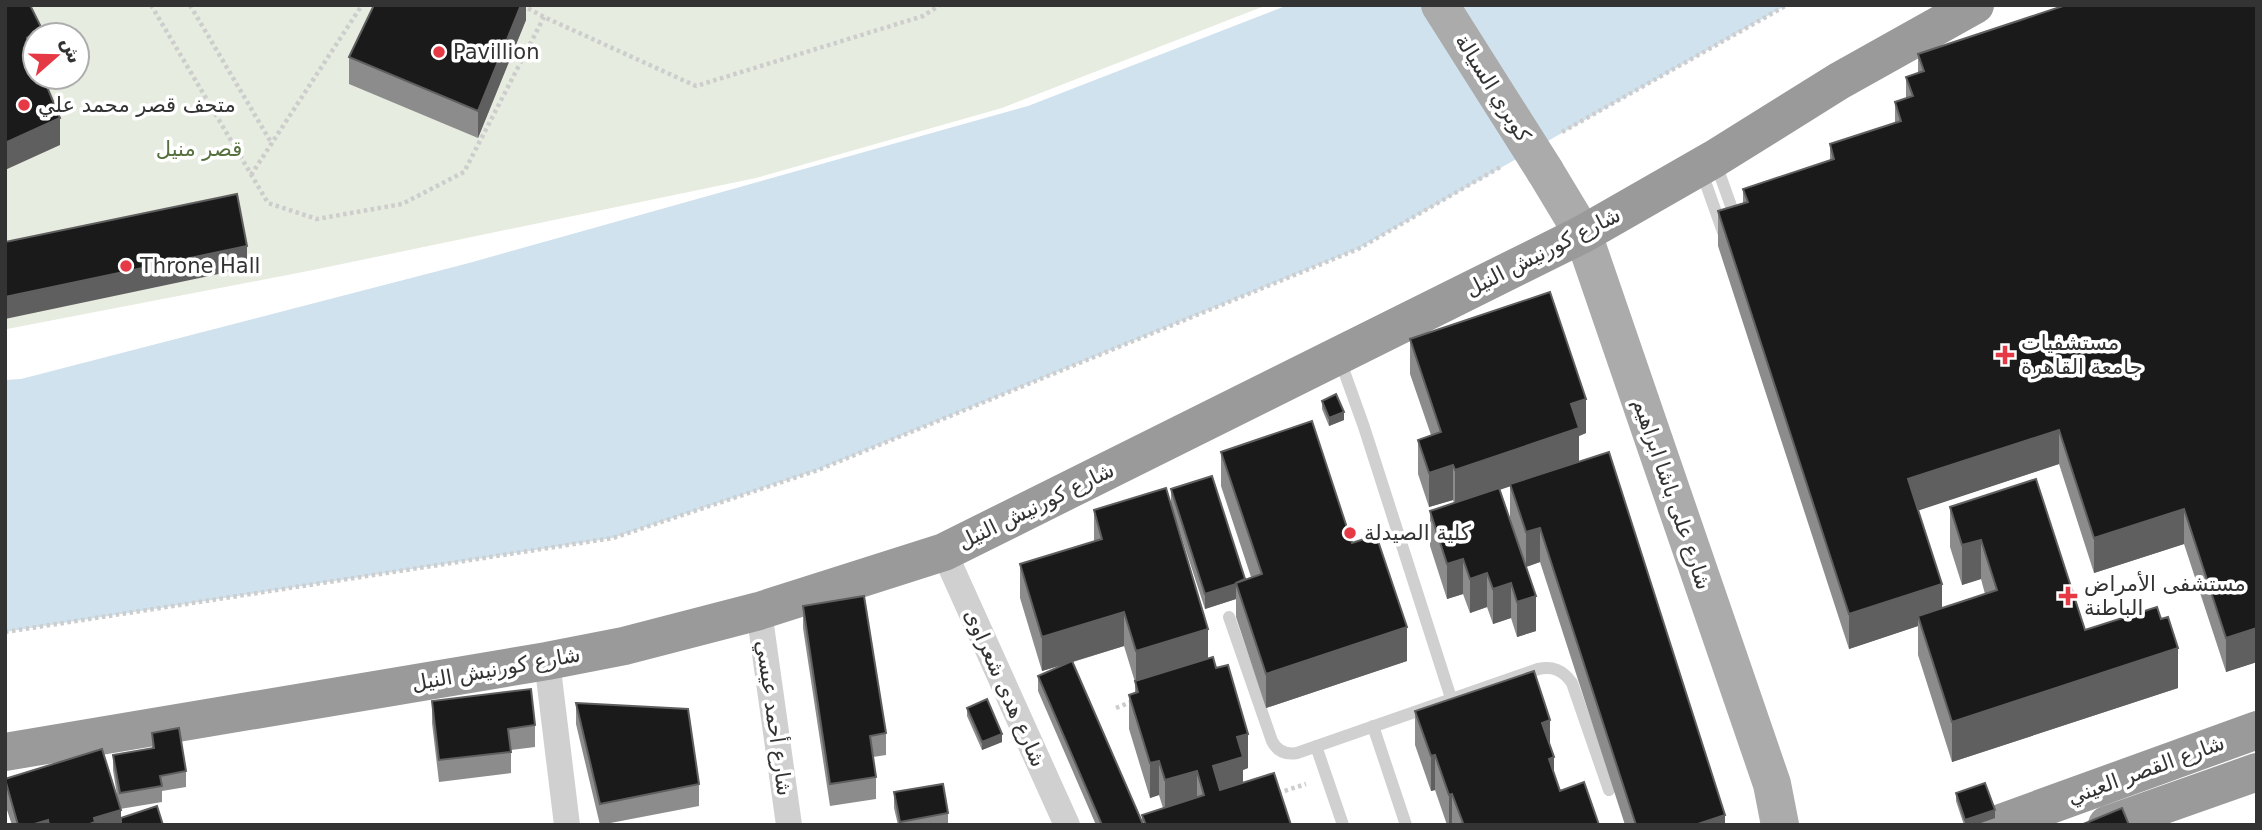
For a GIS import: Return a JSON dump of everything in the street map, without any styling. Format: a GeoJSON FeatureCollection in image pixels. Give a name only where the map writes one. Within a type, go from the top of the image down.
{"type":"FeatureCollection","features":[{"type":"Feature","properties":{"kind":"highway","name":"شارع كورنيش النيل"},"geometry":{"type":"LineString","coordinates":[[5,752],[547,662],[624,646],[759,611],[944,552],[1583,234],[1707,163],[1839,81],[1975,5]]}},
{"type":"Feature","properties":{"kind":"highway","name":"شارع القصر العيني"},"geometry":{"type":"LineString","coordinates":[[1995,825],[2257,730]]}},
{"type":"Feature","properties":{"kind":"highway","name":"شارع القصر العيني"},"geometry":{"type":"LineString","coordinates":[[2107,825],[2257,772]]}},
{"type":"Feature","properties":{"kind":"main road","name":"كوبري السيالة"},"geometry":{"type":"LineString","coordinates":[[1440,5],[1528,166]]}},
{"type":"Feature","properties":{"kind":"main road","name":"شارع على باشا ابراهيم"},"geometry":{"type":"LineString","coordinates":[[1528,166],[1583,234],[1767,771],[1780,825]]}},
{"type":"Feature","properties":{"kind":"street","name":"شارع هدى شعراوى"},"geometry":{"type":"LineString","coordinates":[[944,552],[1066,825]]}},
{"type":"Feature","properties":{"kind":"street","name":"شارع أحمد عيسي"},"geometry":{"type":"LineString","coordinates":[[759,611],[789,825]]}},
{"type":"Feature","properties":{"kind":"street"},"geometry":{"type":"LineString","coordinates":[[547,662],[567,825]]}},
{"type":"Feature","properties":{"kind":"lane"},"geometry":{"type":"LineString","coordinates":[[1707,163],[1739,230]]}},
{"type":"Feature","properties":{"kind":"lane"},"geometry":{"type":"LineString","coordinates":[[1707,163],[1727,243]]}},
{"type":"Feature","properties":{"kind":"lane"},"geometry":{"type":"LineString","coordinates":[[1338,356],[1451,698]]}},
{"type":"Feature","properties":{"kind":"lane"},"geometry":{"type":"LineString","coordinates":[[1229,617],[1275,747],[1282,752],[1290,754],[1538,669],[1554,668],[1561,671],[1572,683],[1609,790]]}},
{"type":"Feature","properties":{"kind":"lane"},"geometry":{"type":"LineString","coordinates":[[1373,726],[1406,825]]}},
{"type":"Feature","properties":{"kind":"lane"},"geometry":{"type":"LineString","coordinates":[[1315,746],[1343,825]]}},
{"type":"Feature","properties":{"kind":"path"},"geometry":{"type":"LineString","coordinates":[[151,5],[268,203],[317,219],[402,204],[464,172],[544,18]]}},
{"type":"Feature","properties":{"kind":"path"},"geometry":{"type":"LineString","coordinates":[[190,5],[272,144]]}},
{"type":"Feature","properties":{"kind":"path"},"geometry":{"type":"LineString","coordinates":[[251,175],[362,5]]}},
{"type":"Feature","properties":{"kind":"path"},"geometry":{"type":"LineString","coordinates":[[522,5],[544,18],[696,86],[923,16],[940,5]]}},
{"type":"Feature","properties":{"kind":"path"},"geometry":{"type":"LineString","coordinates":[[1558,134],[1787,5]]}},
{"type":"Feature","properties":{"kind":"path"},"geometry":{"type":"LineString","coordinates":[[5,632],[614,538],[818,470],[1358,249],[1528,166]]}},
{"type":"Feature","properties":{"kind":"path"},"geometry":{"type":"LineString","coordinates":[[1116,708],[1142,699]]}},
{"type":"Feature","properties":{"kind":"path"},"geometry":{"type":"LineString","coordinates":[[1275,794],[1327,777]]}},
{"type":"Feature","properties":{"kind":"green space","name":"قصر منيل"},"geometry":{"type":"Polygon","coordinates":[[[5,5],[1267,5],[1002,108],[756,178],[313,270],[5,329],[5,5]]]}},
{"type":"Feature","properties":{"kind":"water"},"geometry":{"type":"Polygon","coordinates":[[[1288,5],[1787,5],[1358,249],[818,470],[613,538],[5,632],[5,380],[21,379],[469,263],[1028,106],[1288,5]]]}},
{"type":"Feature","properties":{"kind":"building"},"geometry":{"type":"Polygon","coordinates":[[[5,5],[30,5],[38,21],[21,21],[21,91],[49,91],[60,118],[5,143],[5,5]]]}},
{"type":"Feature","properties":{"kind":"building","name":"Pavillion"},"geometry":{"type":"Polygon","coordinates":[[[374,5],[521,5],[478,111],[349,57],[374,5]]]}},
{"type":"Feature","properties":{"kind":"building","name":"مستشفيات جامعة القاهرة"},"geometry":{"type":"Polygon","coordinates":[[[2066,5],[2257,5],[2257,628],[2226,638],[2184,509],[2094,538],[2059,430],[1908,479],[1942,584],[1849,614],[1718,211],[1748,202],[1743,189],[1834,159],[1830,144],[1901,121],[1895,102],[1913,96],[1906,77],[1924,71],[1918,54],[2066,5]]]}},
{"type":"Feature","properties":{"kind":"building"},"geometry":{"type":"Polygon","coordinates":[[[237,194],[247,246],[5,297],[5,242],[237,194]]]}},
{"type":"Feature","properties":{"kind":"building"},"geometry":{"type":"Polygon","coordinates":[[[1550,292],[1586,399],[1571,404],[1579,428],[1455,470],[1453,465],[1429,473],[1418,440],[1441,432],[1410,339],[1550,292]]]}},
{"type":"Feature","properties":{"kind":"building"},"geometry":{"type":"Polygon","coordinates":[[[1336,394],[1344,412],[1329,418],[1322,401],[1336,394]]]}},
{"type":"Feature","properties":{"kind":"building"},"geometry":{"type":"Polygon","coordinates":[[[1312,421],[1352,543],[1376,535],[1407,627],[1266,674],[1236,583],[1262,574],[1221,452],[1312,421]]]}},
{"type":"Feature","properties":{"kind":"building"},"geometry":{"type":"Polygon","coordinates":[[[1609,452],[1725,815],[1695,825],[1636,825],[1540,528],[1526,532],[1510,484],[1609,452]]]}},
{"type":"Feature","properties":{"kind":"building"},"geometry":{"type":"Polygon","coordinates":[[[1212,476],[1245,579],[1205,594],[1171,489],[1212,476]]]}},
{"type":"Feature","properties":{"kind":"building"},"geometry":{"type":"Polygon","coordinates":[[[2036,479],[2085,630],[2157,607],[2161,619],[2168,617],[2178,648],[1952,722],[1918,616],[1997,590],[1981,540],[1962,545],[1950,507],[2036,479]]]}},
{"type":"Feature","properties":{"kind":"building"},"geometry":{"type":"Polygon","coordinates":[[[1166,488],[1208,629],[1136,651],[1124,612],[1042,637],[1020,564],[1102,539],[1094,510],[1166,488]]]}},
{"type":"Feature","properties":{"kind":"building"},"geometry":{"type":"Polygon","coordinates":[[[1499,488],[1536,596],[1517,602],[1511,583],[1493,589],[1487,573],[1470,579],[1463,559],[1447,564],[1430,511],[1499,488]]]}},
{"type":"Feature","properties":{"kind":"building"},"geometry":{"type":"Polygon","coordinates":[[[864,596],[886,733],[870,736],[876,777],[830,784],[803,606],[864,596]]]}},
{"type":"Feature","properties":{"kind":"building"},"geometry":{"type":"Polygon","coordinates":[[[1213,657],[1216,668],[1228,665],[1248,734],[1237,737],[1243,757],[1213,766],[1220,790],[1274,773],[1291,825],[1146,825],[1142,815],[1204,795],[1197,771],[1165,780],[1159,761],[1150,763],[1129,695],[1138,692],[1135,681],[1213,657]]]}},
{"type":"Feature","properties":{"kind":"building"},"geometry":{"type":"Polygon","coordinates":[[[1072,661],[1142,825],[1102,825],[1038,676],[1072,661]]]}},
{"type":"Feature","properties":{"kind":"building"},"geometry":{"type":"Polygon","coordinates":[[[1534,671],[1550,720],[1542,723],[1554,757],[1549,759],[1560,791],[1584,782],[1599,825],[1458,825],[1463,823],[1452,794],[1449,795],[1435,755],[1431,756],[1415,711],[1534,671]]]}},
{"type":"Feature","properties":{"kind":"building"},"geometry":{"type":"Polygon","coordinates":[[[531,689],[535,725],[508,729],[511,752],[439,760],[432,701],[531,689]]]}},
{"type":"Feature","properties":{"kind":"building"},"geometry":{"type":"Polygon","coordinates":[[[987,699],[1002,734],[982,742],[967,708],[987,699]]]}},
{"type":"Feature","properties":{"kind":"building"},"geometry":{"type":"Polygon","coordinates":[[[576,703],[688,709],[699,784],[600,804],[576,703]]]}},
{"type":"Feature","properties":{"kind":"building"},"geometry":{"type":"Polygon","coordinates":[[[179,728],[186,771],[160,776],[162,786],[120,793],[113,755],[154,748],[152,733],[179,728]]]}},
{"type":"Feature","properties":{"kind":"building"},"geometry":{"type":"Polygon","coordinates":[[[102,749],[121,810],[94,818],[95,822],[87,825],[49,825],[48,820],[31,825],[18,825],[5,779],[102,749]]]}},
{"type":"Feature","properties":{"kind":"building"},"geometry":{"type":"Polygon","coordinates":[[[1985,783],[1995,810],[1965,820],[1956,793],[1985,783]]]}},
{"type":"Feature","properties":{"kind":"building"},"geometry":{"type":"Polygon","coordinates":[[[943,784],[948,813],[900,822],[894,792],[943,784]]]}},
{"type":"Feature","properties":{"kind":"building"},"geometry":{"type":"Polygon","coordinates":[[[157,806],[163,825],[121,825],[121,818],[157,806]]]}},
{"type":"Feature","properties":{"kind":"building"},"geometry":{"type":"Polygon","coordinates":[[[2122,808],[2129,825],[2081,825],[2122,808]]]}},
{"type":"Feature","properties":{"kind":"place","name":"Pavillion"},"geometry":{"type":"Point","coordinates":[439,52]}},
{"type":"Feature","properties":{"kind":"place","name":"متحف قصر محمد علي"},"geometry":{"type":"Point","coordinates":[24,105]}},
{"type":"Feature","properties":{"kind":"place","name":"Throne Hall"},"geometry":{"type":"Point","coordinates":[126,266]}},
{"type":"Feature","properties":{"kind":"place","name":"مستشفيات جامعة القاهرة"},"geometry":{"type":"Point","coordinates":[2005,355]}},
{"type":"Feature","properties":{"kind":"place","name":"كلية الصيدلة"},"geometry":{"type":"Point","coordinates":[1350,533]}},
{"type":"Feature","properties":{"kind":"place","name":"مستشفى الأمراض الباطنة"},"geometry":{"type":"Point","coordinates":[2068,596]}}]}
